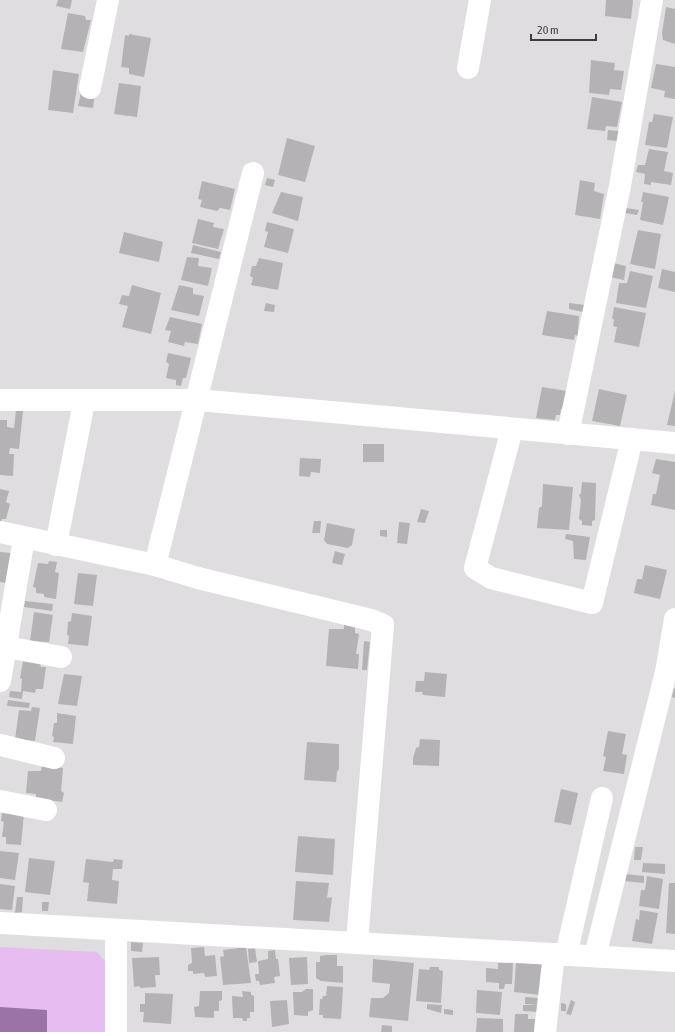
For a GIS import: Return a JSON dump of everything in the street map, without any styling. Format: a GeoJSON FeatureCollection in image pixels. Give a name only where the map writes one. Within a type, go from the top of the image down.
{"type":"FeatureCollection","features":[{"type":"Feature","properties":{"kind":"street"},"geometry":{"type":"LineString","coordinates":[[90,88],[108,0]]}},
{"type":"Feature","properties":{"kind":"street"},"geometry":{"type":"LineString","coordinates":[[468,68],[480,0]]}},
{"type":"Feature","properties":{"kind":"street"},"geometry":{"type":"LineString","coordinates":[[568,434],[620,186],[652,0]]}},
{"type":"Feature","properties":{"kind":"street"},"geometry":{"type":"LineString","coordinates":[[155,565],[191,417],[198,400],[253,173]]}},
{"type":"Feature","properties":{"kind":"street"},"geometry":{"type":"LineString","coordinates":[[0,400],[84,402],[198,400],[675,443]]}},
{"type":"Feature","properties":{"kind":"street"},"geometry":{"type":"LineString","coordinates":[[56,545],[84,402]]}},
{"type":"Feature","properties":{"kind":"street"},"geometry":{"type":"LineString","coordinates":[[512,429],[475,568],[491,578],[592,603],[632,439]]}},
{"type":"Feature","properties":{"kind":"street"},"geometry":{"type":"LineString","coordinates":[[0,532],[155,565],[198,578],[371,620],[383,625],[358,942]]}},
{"type":"Feature","properties":{"kind":"street"},"geometry":{"type":"LineString","coordinates":[[0,681],[24,538]]}},
{"type":"Feature","properties":{"kind":"street"},"geometry":{"type":"LineString","coordinates":[[595,956],[664,680],[672,642],[675,618]]}},
{"type":"Feature","properties":{"kind":"street"},"geometry":{"type":"LineString","coordinates":[[6,647],[61,657]]}},
{"type":"Feature","properties":{"kind":"street"},"geometry":{"type":"LineString","coordinates":[[0,745],[54,758]]}},
{"type":"Feature","properties":{"kind":"street"},"geometry":{"type":"LineString","coordinates":[[545,1032],[560,954],[602,798]]}},
{"type":"Feature","properties":{"kind":"street"},"geometry":{"type":"LineString","coordinates":[[0,801],[46,810]]}},
{"type":"Feature","properties":{"kind":"street"},"geometry":{"type":"LineString","coordinates":[[0,923],[675,961]]}},
{"type":"Feature","properties":{"kind":"street"},"geometry":{"type":"LineString","coordinates":[[116,930],[116,1032]]}},
{"type":"Feature","properties":{"kind":"shaded area"},"geometry":{"type":"Polygon","coordinates":[[[0,947],[97,952],[107,964],[107,1032],[0,1032],[0,947]]]}},
{"type":"Feature","properties":{"kind":"shaded area"},"geometry":{"type":"Polygon","coordinates":[[[0,1007],[47,1010],[47,1032],[0,1032],[0,1007]]]}},
{"type":"Feature","properties":{"kind":"building"},"geometry":{"type":"Polygon","coordinates":[[[58,0],[72,0],[70,9],[56,6],[58,0]]]}},
{"type":"Feature","properties":{"kind":"building"},"geometry":{"type":"Polygon","coordinates":[[[606,0],[633,0],[631,19],[605,16],[606,0]]]}},
{"type":"Feature","properties":{"kind":"building"},"geometry":{"type":"Polygon","coordinates":[[[666,7],[675,9],[675,44],[663,40],[662,33],[666,7]]]}},
{"type":"Feature","properties":{"kind":"building"},"geometry":{"type":"Polygon","coordinates":[[[68,13],[85,16],[86,20],[91,20],[83,52],[61,49],[68,13]]]}},
{"type":"Feature","properties":{"kind":"building"},"geometry":{"type":"Polygon","coordinates":[[[129,34],[151,38],[144,77],[129,74],[129,68],[121,67],[125,35],[129,36],[129,34]]]}},
{"type":"Feature","properties":{"kind":"building"},"geometry":{"type":"Polygon","coordinates":[[[591,60],[615,63],[614,70],[624,71],[621,90],[610,89],[609,95],[589,93],[591,60]]]}},
{"type":"Feature","properties":{"kind":"building"},"geometry":{"type":"Polygon","coordinates":[[[656,64],[675,67],[675,99],[664,97],[665,91],[651,88],[656,64]]]}},
{"type":"Feature","properties":{"kind":"building"},"geometry":{"type":"Polygon","coordinates":[[[53,70],[79,74],[73,113],[48,110],[53,70]]]}},
{"type":"Feature","properties":{"kind":"building"},"geometry":{"type":"Polygon","coordinates":[[[119,83],[141,86],[137,117],[114,114],[119,83]]]}},
{"type":"Feature","properties":{"kind":"building"},"geometry":{"type":"Polygon","coordinates":[[[81,92],[95,94],[93,108],[78,106],[81,92]]]}},
{"type":"Feature","properties":{"kind":"building"},"geometry":{"type":"Polygon","coordinates":[[[592,97],[622,102],[617,127],[606,126],[605,131],[587,129],[592,97]]]}},
{"type":"Feature","properties":{"kind":"building"},"geometry":{"type":"Polygon","coordinates":[[[654,114],[673,117],[667,148],[645,145],[649,122],[652,122],[654,114]]]}},
{"type":"Feature","properties":{"kind":"building"},"geometry":{"type":"Polygon","coordinates":[[[608,130],[619,131],[619,141],[607,140],[608,130]]]}},
{"type":"Feature","properties":{"kind":"building"},"geometry":{"type":"Polygon","coordinates":[[[287,138],[315,146],[305,182],[278,175],[287,138]]]}},
{"type":"Feature","properties":{"kind":"building"},"geometry":{"type":"Polygon","coordinates":[[[649,149],[668,152],[664,171],[673,173],[671,185],[651,182],[651,185],[644,184],[645,174],[636,172],[638,165],[645,165],[649,149]]]}},
{"type":"Feature","properties":{"kind":"building"},"geometry":{"type":"Polygon","coordinates":[[[267,178],[275,180],[273,187],[265,185],[267,178]]]}},
{"type":"Feature","properties":{"kind":"building"},"geometry":{"type":"Polygon","coordinates":[[[580,180],[595,183],[594,191],[604,194],[600,219],[575,215],[580,180]]]}},
{"type":"Feature","properties":{"kind":"building"},"geometry":{"type":"Polygon","coordinates":[[[202,181],[235,189],[230,210],[220,208],[217,211],[200,207],[202,200],[198,199],[202,181]]]}},
{"type":"Feature","properties":{"kind":"building"},"geometry":{"type":"Polygon","coordinates":[[[281,192],[303,197],[298,221],[272,213],[281,192]]]}},
{"type":"Feature","properties":{"kind":"building"},"geometry":{"type":"Polygon","coordinates":[[[643,192],[669,197],[663,225],[640,220],[643,192]]]}},
{"type":"Feature","properties":{"kind":"building"},"geometry":{"type":"Polygon","coordinates":[[[626,208],[639,210],[637,215],[625,213],[626,208]]]}},
{"type":"Feature","properties":{"kind":"building"},"geometry":{"type":"Polygon","coordinates":[[[198,219],[214,223],[213,227],[224,229],[218,249],[192,243],[198,219]]]}},
{"type":"Feature","properties":{"kind":"building"},"geometry":{"type":"Polygon","coordinates":[[[267,222],[294,229],[288,253],[264,247],[268,232],[265,231],[267,222]]]}},
{"type":"Feature","properties":{"kind":"building"},"geometry":{"type":"Polygon","coordinates":[[[638,230],[661,234],[655,269],[630,264],[638,230]]]}},
{"type":"Feature","properties":{"kind":"building"},"geometry":{"type":"Polygon","coordinates":[[[124,232],[163,242],[159,262],[119,253],[124,232]]]}},
{"type":"Feature","properties":{"kind":"building"},"geometry":{"type":"Polygon","coordinates":[[[193,245],[221,252],[219,259],[191,253],[193,245]]]}},
{"type":"Feature","properties":{"kind":"building"},"geometry":{"type":"Polygon","coordinates":[[[187,257],[199,258],[198,266],[212,268],[208,286],[181,280],[187,257]]]}},
{"type":"Feature","properties":{"kind":"building"},"geometry":{"type":"Polygon","coordinates":[[[259,258],[283,263],[278,290],[251,285],[253,278],[250,276],[252,266],[256,266],[259,258]]]}},
{"type":"Feature","properties":{"kind":"building"},"geometry":{"type":"Polygon","coordinates":[[[613,263],[626,266],[624,280],[610,277],[613,263]]]}},
{"type":"Feature","properties":{"kind":"building"},"geometry":{"type":"Polygon","coordinates":[[[662,269],[675,272],[675,292],[658,288],[662,269]]]}},
{"type":"Feature","properties":{"kind":"building"},"geometry":{"type":"Polygon","coordinates":[[[630,271],[653,276],[646,308],[616,303],[619,283],[627,283],[630,271]]]}},
{"type":"Feature","properties":{"kind":"building"},"geometry":{"type":"Polygon","coordinates":[[[132,285],[161,293],[151,334],[122,327],[128,306],[119,304],[122,295],[129,296],[132,285]]]}},
{"type":"Feature","properties":{"kind":"building"},"geometry":{"type":"Polygon","coordinates":[[[179,285],[193,288],[193,294],[204,296],[199,316],[171,310],[179,285]]]}},
{"type":"Feature","properties":{"kind":"building"},"geometry":{"type":"Polygon","coordinates":[[[266,303],[275,305],[274,312],[264,311],[266,303]]]}},
{"type":"Feature","properties":{"kind":"building"},"geometry":{"type":"Polygon","coordinates":[[[569,303],[585,305],[583,312],[569,309],[569,303]]]}},
{"type":"Feature","properties":{"kind":"building"},"geometry":{"type":"Polygon","coordinates":[[[614,307],[646,313],[639,347],[614,342],[617,327],[613,326],[614,320],[612,318],[614,307]]]}},
{"type":"Feature","properties":{"kind":"building"},"geometry":{"type":"Polygon","coordinates":[[[547,311],[579,316],[578,336],[575,335],[574,340],[542,335],[547,311]]]}},
{"type":"Feature","properties":{"kind":"building"},"geometry":{"type":"Polygon","coordinates":[[[170,317],[202,324],[198,344],[185,342],[184,346],[168,342],[171,331],[165,330],[170,317]]]}},
{"type":"Feature","properties":{"kind":"building"},"geometry":{"type":"Polygon","coordinates":[[[168,353],[191,358],[186,378],[183,378],[181,386],[176,385],[176,380],[166,378],[169,364],[166,362],[168,353]]]}},
{"type":"Feature","properties":{"kind":"building"},"geometry":{"type":"Polygon","coordinates":[[[542,387],[567,391],[564,409],[561,409],[560,415],[556,415],[555,420],[536,418],[542,387]]]}},
{"type":"Feature","properties":{"kind":"building"},"geometry":{"type":"Polygon","coordinates":[[[599,389],[627,395],[620,426],[592,421],[599,389]]]}},
{"type":"Feature","properties":{"kind":"building"},"geometry":{"type":"Polygon","coordinates":[[[675,391],[675,426],[667,425],[675,391]]]}},
{"type":"Feature","properties":{"kind":"building"},"geometry":{"type":"Polygon","coordinates":[[[16,410],[23,411],[19,449],[10,448],[9,454],[14,454],[13,476],[0,475],[0,420],[7,420],[7,427],[14,428],[16,410]]]}},
{"type":"Feature","properties":{"kind":"building"},"geometry":{"type":"Polygon","coordinates":[[[363,444],[384,444],[384,462],[363,462],[363,444]]]}},
{"type":"Feature","properties":{"kind":"building"},"geometry":{"type":"Polygon","coordinates":[[[300,458],[321,459],[320,473],[311,472],[310,477],[299,476],[300,458]]]}},
{"type":"Feature","properties":{"kind":"building"},"geometry":{"type":"Polygon","coordinates":[[[656,459],[675,462],[675,510],[651,505],[653,494],[656,494],[660,475],[652,473],[656,459]]]}},
{"type":"Feature","properties":{"kind":"building"},"geometry":{"type":"Polygon","coordinates":[[[582,482],[596,483],[595,520],[592,521],[592,526],[582,525],[582,521],[579,519],[581,500],[579,495],[581,493],[582,482]]]}},
{"type":"Feature","properties":{"kind":"building"},"geometry":{"type":"Polygon","coordinates":[[[543,484],[573,487],[569,530],[537,528],[539,508],[542,506],[543,484]]]}},
{"type":"Feature","properties":{"kind":"building"},"geometry":{"type":"Polygon","coordinates":[[[0,489],[9,491],[6,502],[10,504],[6,519],[2,519],[0,524],[0,489]]]}},
{"type":"Feature","properties":{"kind":"building"},"geometry":{"type":"Polygon","coordinates":[[[421,509],[429,511],[425,523],[417,522],[421,509]]]}},
{"type":"Feature","properties":{"kind":"building"},"geometry":{"type":"Polygon","coordinates":[[[314,521],[321,521],[320,533],[312,533],[314,521]]]}},
{"type":"Feature","properties":{"kind":"building"},"geometry":{"type":"Polygon","coordinates":[[[399,522],[410,523],[407,544],[397,543],[399,522]]]}},
{"type":"Feature","properties":{"kind":"building"},"geometry":{"type":"Polygon","coordinates":[[[327,523],[355,529],[352,545],[348,548],[327,544],[324,540],[327,523]]]}},
{"type":"Feature","properties":{"kind":"building"},"geometry":{"type":"Polygon","coordinates":[[[380,530],[387,530],[387,537],[380,536],[380,530]]]}},
{"type":"Feature","properties":{"kind":"building"},"geometry":{"type":"Polygon","coordinates":[[[566,534],[590,537],[586,560],[574,559],[573,541],[565,539],[566,534]]]}},
{"type":"Feature","properties":{"kind":"building"},"geometry":{"type":"Polygon","coordinates":[[[335,551],[345,554],[342,565],[332,563],[335,551]]]}},
{"type":"Feature","properties":{"kind":"building"},"geometry":{"type":"Polygon","coordinates":[[[0,552],[11,553],[7,583],[0,582],[0,552]]]}},
{"type":"Feature","properties":{"kind":"building"},"geometry":{"type":"Polygon","coordinates":[[[49,561],[57,562],[55,572],[59,573],[56,599],[44,597],[44,594],[36,593],[36,588],[33,587],[38,563],[48,564],[49,561]]]}},
{"type":"Feature","properties":{"kind":"building"},"geometry":{"type":"Polygon","coordinates":[[[645,565],[667,570],[660,599],[634,593],[637,579],[642,579],[645,565]]]}},
{"type":"Feature","properties":{"kind":"building"},"geometry":{"type":"Polygon","coordinates":[[[78,573],[97,575],[93,606],[74,604],[78,573]]]}},
{"type":"Feature","properties":{"kind":"building"},"geometry":{"type":"Polygon","coordinates":[[[25,601],[53,604],[52,611],[24,607],[25,601]]]}},
{"type":"Feature","properties":{"kind":"building"},"geometry":{"type":"Polygon","coordinates":[[[34,612],[53,615],[49,642],[30,641],[34,612]]]}},
{"type":"Feature","properties":{"kind":"building"},"geometry":{"type":"Polygon","coordinates":[[[72,613],[92,616],[88,646],[68,644],[68,622],[71,621],[72,613]]]}},
{"type":"Feature","properties":{"kind":"building"},"geometry":{"type":"Polygon","coordinates":[[[344,625],[355,625],[355,633],[359,634],[356,654],[359,654],[358,669],[326,666],[329,629],[344,629],[344,625]]]}},
{"type":"Feature","properties":{"kind":"building"},"geometry":{"type":"Polygon","coordinates":[[[364,641],[370,642],[367,670],[362,670],[364,641]]]}},
{"type":"Feature","properties":{"kind":"building"},"geometry":{"type":"Polygon","coordinates":[[[23,661],[40,663],[41,667],[46,667],[43,689],[36,689],[35,693],[23,691],[22,699],[9,697],[10,691],[21,692],[22,679],[20,678],[23,661]]]}},
{"type":"Feature","properties":{"kind":"building"},"geometry":{"type":"Polygon","coordinates":[[[425,672],[447,674],[445,697],[423,695],[422,692],[415,692],[416,681],[424,681],[425,672]]]}},
{"type":"Feature","properties":{"kind":"building"},"geometry":{"type":"Polygon","coordinates":[[[64,674],[82,676],[77,706],[58,704],[64,674]]]}},
{"type":"Feature","properties":{"kind":"building"},"geometry":{"type":"Polygon","coordinates":[[[674,688],[675,689],[675,698],[672,697],[674,688]]]}},
{"type":"Feature","properties":{"kind":"building"},"geometry":{"type":"Polygon","coordinates":[[[8,700],[30,703],[29,708],[7,706],[8,700]]]}},
{"type":"Feature","properties":{"kind":"building"},"geometry":{"type":"Polygon","coordinates":[[[32,707],[40,708],[35,741],[15,739],[19,710],[31,711],[32,707]]]}},
{"type":"Feature","properties":{"kind":"building"},"geometry":{"type":"Polygon","coordinates":[[[57,713],[76,716],[73,744],[53,742],[54,737],[52,736],[54,723],[57,723],[57,713]]]}},
{"type":"Feature","properties":{"kind":"building"},"geometry":{"type":"Polygon","coordinates":[[[608,731],[626,734],[622,754],[627,755],[624,774],[603,771],[606,757],[603,756],[608,731]]]}},
{"type":"Feature","properties":{"kind":"building"},"geometry":{"type":"Polygon","coordinates":[[[420,739],[440,740],[439,766],[413,765],[413,758],[416,748],[419,747],[420,739]]]}},
{"type":"Feature","properties":{"kind":"building"},"geometry":{"type":"Polygon","coordinates":[[[307,742],[339,744],[339,769],[337,772],[336,782],[304,780],[307,742]]]}},
{"type":"Feature","properties":{"kind":"building"},"geometry":{"type":"Polygon","coordinates":[[[42,765],[63,768],[61,791],[64,793],[62,802],[36,798],[36,794],[26,793],[28,771],[41,771],[42,765]]]}},
{"type":"Feature","properties":{"kind":"building"},"geometry":{"type":"Polygon","coordinates":[[[561,789],[578,793],[571,825],[554,822],[561,789]]]}},
{"type":"Feature","properties":{"kind":"building"},"geometry":{"type":"Polygon","coordinates":[[[2,813],[24,814],[21,845],[6,844],[6,837],[2,837],[4,822],[1,821],[2,813]]]}},
{"type":"Feature","properties":{"kind":"building"},"geometry":{"type":"Polygon","coordinates":[[[298,836],[335,839],[333,875],[295,872],[298,836]]]}},
{"type":"Feature","properties":{"kind":"building"},"geometry":{"type":"Polygon","coordinates":[[[635,847],[643,847],[641,860],[634,860],[635,847]]]}},
{"type":"Feature","properties":{"kind":"building"},"geometry":{"type":"Polygon","coordinates":[[[0,851],[19,853],[15,880],[0,878],[0,851]]]}},
{"type":"Feature","properties":{"kind":"building"},"geometry":{"type":"Polygon","coordinates":[[[29,858],[55,861],[50,895],[25,892],[29,858]]]}},
{"type":"Feature","properties":{"kind":"building"},"geometry":{"type":"Polygon","coordinates":[[[86,859],[113,862],[114,859],[123,860],[122,869],[113,869],[112,880],[119,881],[117,904],[87,901],[89,883],[83,882],[86,859]]]}},
{"type":"Feature","properties":{"kind":"building"},"geometry":{"type":"Polygon","coordinates":[[[643,863],[665,864],[665,874],[642,872],[643,863]]]}},
{"type":"Feature","properties":{"kind":"building"},"geometry":{"type":"Polygon","coordinates":[[[625,874],[644,876],[644,883],[624,881],[625,874]]]}},
{"type":"Feature","properties":{"kind":"building"},"geometry":{"type":"Polygon","coordinates":[[[647,876],[663,879],[659,909],[639,906],[641,890],[645,890],[647,876]]]}},
{"type":"Feature","properties":{"kind":"building"},"geometry":{"type":"Polygon","coordinates":[[[296,881],[329,883],[327,898],[332,897],[329,922],[293,920],[296,881]]]}},
{"type":"Feature","properties":{"kind":"building"},"geometry":{"type":"Polygon","coordinates":[[[669,883],[675,883],[675,934],[666,933],[669,883]]]}},
{"type":"Feature","properties":{"kind":"building"},"geometry":{"type":"Polygon","coordinates":[[[0,884],[15,886],[12,910],[0,909],[0,884]]]}},
{"type":"Feature","properties":{"kind":"building"},"geometry":{"type":"Polygon","coordinates":[[[17,897],[23,897],[22,912],[15,913],[17,897]]]}},
{"type":"Feature","properties":{"kind":"building"},"geometry":{"type":"Polygon","coordinates":[[[42,902],[49,902],[48,911],[42,911],[42,902]]]}},
{"type":"Feature","properties":{"kind":"building"},"geometry":{"type":"Polygon","coordinates":[[[640,910],[658,913],[652,944],[632,941],[636,919],[639,920],[640,910]]]}},
{"type":"Feature","properties":{"kind":"building"},"geometry":{"type":"Polygon","coordinates":[[[131,942],[143,943],[142,952],[131,951],[131,942]]]}},
{"type":"Feature","properties":{"kind":"building"},"geometry":{"type":"Polygon","coordinates":[[[204,947],[205,956],[215,955],[217,976],[205,977],[204,973],[193,974],[193,971],[188,971],[188,965],[192,963],[191,948],[204,947]]]}},
{"type":"Feature","properties":{"kind":"building"},"geometry":{"type":"Polygon","coordinates":[[[246,947],[251,983],[223,985],[220,957],[224,956],[223,950],[246,947]]]}},
{"type":"Feature","properties":{"kind":"building"},"geometry":{"type":"Polygon","coordinates":[[[255,948],[257,962],[249,963],[248,949],[255,948]]]}},
{"type":"Feature","properties":{"kind":"building"},"geometry":{"type":"Polygon","coordinates":[[[275,950],[276,959],[278,959],[280,976],[274,977],[275,983],[260,985],[259,981],[256,981],[255,974],[259,974],[258,961],[268,959],[268,951],[275,950]]]}},
{"type":"Feature","properties":{"kind":"building"},"geometry":{"type":"Polygon","coordinates":[[[337,955],[337,966],[343,966],[343,983],[321,981],[316,978],[316,962],[320,962],[320,956],[337,955]]]}},
{"type":"Feature","properties":{"kind":"building"},"geometry":{"type":"Polygon","coordinates":[[[159,957],[160,975],[155,975],[156,987],[134,987],[132,958],[159,957]]]}},
{"type":"Feature","properties":{"kind":"building"},"geometry":{"type":"Polygon","coordinates":[[[307,957],[308,984],[291,985],[289,958],[307,957]]]}},
{"type":"Feature","properties":{"kind":"building"},"geometry":{"type":"Polygon","coordinates":[[[373,959],[414,963],[408,1021],[369,1017],[371,998],[383,998],[389,993],[390,984],[372,982],[373,959]]]}},
{"type":"Feature","properties":{"kind":"building"},"geometry":{"type":"Polygon","coordinates":[[[516,962],[545,964],[540,995],[514,992],[516,962]]]}},
{"type":"Feature","properties":{"kind":"building"},"geometry":{"type":"Polygon","coordinates":[[[498,963],[513,963],[512,984],[505,984],[504,989],[499,989],[499,983],[486,982],[486,968],[498,969],[498,963]]]}},
{"type":"Feature","properties":{"kind":"building"},"geometry":{"type":"Polygon","coordinates":[[[430,967],[439,967],[439,970],[443,971],[441,1003],[416,1001],[419,969],[429,970],[430,967]]]}},
{"type":"Feature","properties":{"kind":"building"},"geometry":{"type":"Polygon","coordinates":[[[327,986],[343,987],[341,1019],[323,1018],[323,1015],[319,1015],[320,999],[322,999],[323,996],[326,996],[327,986]]]}},
{"type":"Feature","properties":{"kind":"building"},"geometry":{"type":"Polygon","coordinates":[[[306,989],[313,989],[313,1010],[308,1012],[308,1016],[294,1015],[293,992],[302,992],[306,989]]]}},
{"type":"Feature","properties":{"kind":"building"},"geometry":{"type":"Polygon","coordinates":[[[477,990],[502,992],[500,1015],[476,1013],[477,990]]]}},
{"type":"Feature","properties":{"kind":"building"},"geometry":{"type":"Polygon","coordinates":[[[200,991],[222,991],[222,1000],[219,1001],[219,1011],[214,1011],[214,1018],[195,1017],[194,1007],[199,1006],[200,991]]]}},
{"type":"Feature","properties":{"kind":"building"},"geometry":{"type":"Polygon","coordinates":[[[242,991],[251,992],[251,995],[254,996],[254,1012],[250,1012],[250,1018],[247,1018],[247,1021],[243,1021],[242,1018],[233,1018],[232,996],[243,997],[242,991]]]}},
{"type":"Feature","properties":{"kind":"building"},"geometry":{"type":"Polygon","coordinates":[[[145,993],[173,994],[171,1024],[143,1022],[144,1012],[140,1012],[140,1004],[145,1004],[145,993]]]}},
{"type":"Feature","properties":{"kind":"building"},"geometry":{"type":"Polygon","coordinates":[[[525,997],[539,998],[539,1005],[525,1004],[525,997]]]}},
{"type":"Feature","properties":{"kind":"building"},"geometry":{"type":"Polygon","coordinates":[[[287,1000],[289,1024],[272,1027],[270,1001],[287,1000]]]}},
{"type":"Feature","properties":{"kind":"building"},"geometry":{"type":"Polygon","coordinates":[[[571,1000],[575,1002],[571,1015],[566,1014],[571,1000]]]}},
{"type":"Feature","properties":{"kind":"building"},"geometry":{"type":"Polygon","coordinates":[[[561,1003],[566,1004],[566,1011],[561,1011],[561,1003]]]}},
{"type":"Feature","properties":{"kind":"building"},"geometry":{"type":"Polygon","coordinates":[[[427,1004],[442,1005],[441,1013],[427,1009],[427,1004]]]}},
{"type":"Feature","properties":{"kind":"building"},"geometry":{"type":"Polygon","coordinates":[[[523,1005],[539,1005],[538,1012],[523,1011],[523,1005]]]}},
{"type":"Feature","properties":{"kind":"building"},"geometry":{"type":"Polygon","coordinates":[[[444,1009],[453,1010],[453,1015],[444,1014],[444,1009]]]}},
{"type":"Feature","properties":{"kind":"building"},"geometry":{"type":"Polygon","coordinates":[[[515,1014],[528,1014],[528,1019],[535,1019],[534,1032],[514,1032],[515,1014]]]}},
{"type":"Feature","properties":{"kind":"building"},"geometry":{"type":"Polygon","coordinates":[[[477,1018],[503,1019],[503,1032],[476,1032],[477,1018]]]}},
{"type":"Feature","properties":{"kind":"building"},"geometry":{"type":"Polygon","coordinates":[[[382,1025],[392,1026],[392,1032],[381,1032],[382,1025]]]}}]}
